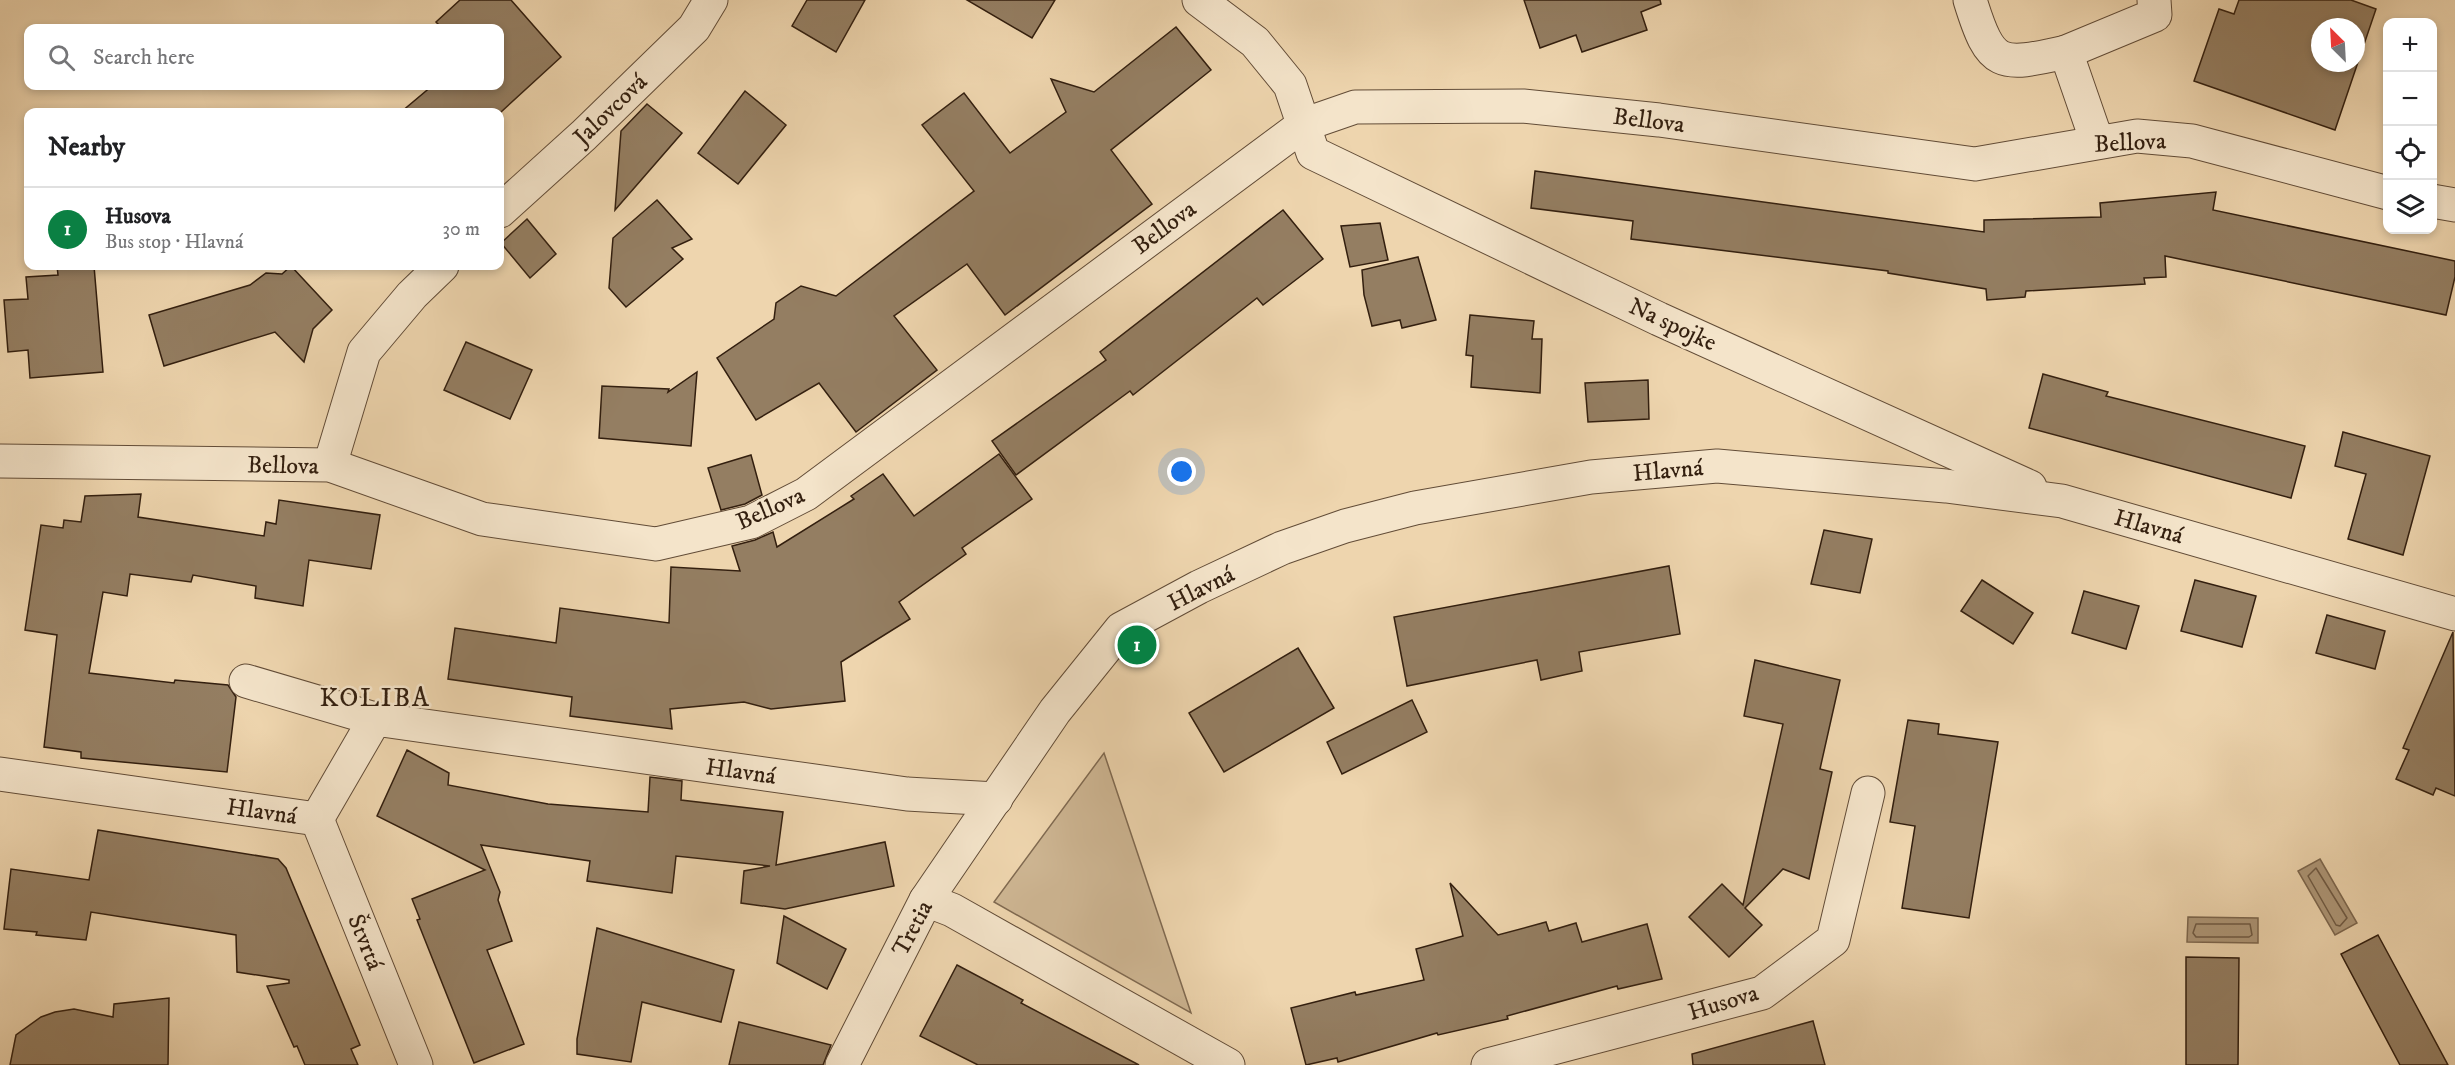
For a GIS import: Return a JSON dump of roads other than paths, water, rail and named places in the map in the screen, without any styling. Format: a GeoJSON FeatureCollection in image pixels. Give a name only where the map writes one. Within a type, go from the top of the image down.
{"type":"FeatureCollection","features":[{"type":"Feature","properties":{"kind":"street","name":"Jalovcová"},"geometry":{"type":"LineString","coordinates":[[504,207],[584,135],[694,28],[711,0]]}},
{"type":"Feature","properties":{"kind":"street","name":"Na spojke"},"geometry":{"type":"LineString","coordinates":[[1198,0],[1255,42],[1290,85],[1313,153],[1659,319],[2062,501]]}},
{"type":"Feature","properties":{"kind":"street"},"geometry":{"type":"LineString","coordinates":[[1970,0],[1987,47],[2004,60],[2028,60],[2066,52],[2155,15],[2154,0]]}},
{"type":"Feature","properties":{"kind":"street"},"geometry":{"type":"LineString","coordinates":[[2066,52],[2093,130],[2100,141]]}},
{"type":"Feature","properties":{"kind":"street","name":"Bellova"},"geometry":{"type":"LineString","coordinates":[[0,461],[330,465],[482,519],[656,544],[751,522],[806,494],[1303,125],[1355,106],[1523,106],[1659,120],[1975,164],[2137,136],[2192,141],[2383,192]]}},
{"type":"Feature","properties":{"kind":"street"},"geometry":{"type":"LineString","coordinates":[[2437,202],[2455,205]]}},
{"type":"Feature","properties":{"kind":"street"},"geometry":{"type":"LineString","coordinates":[[330,465],[364,352],[412,295],[438,270]]}},
{"type":"Feature","properties":{"kind":"street","name":"Hlavná"},"geometry":{"type":"LineString","coordinates":[[0,774],[317,819],[375,719],[907,794],[996,799],[1060,704],[1121,629],[1199,587],[1282,548],[1345,526],[1414,508],[1591,477],[1718,465],[1946,486],[2062,501],[2455,614]]}},
{"type":"Feature","properties":{"kind":"street"},"geometry":{"type":"LineString","coordinates":[[246,681],[375,719]]}},
{"type":"Feature","properties":{"kind":"street","name":"Husova"},"geometry":{"type":"LineString","coordinates":[[1488,1065],[1762,993],[1833,940],[1868,793]]}},
{"type":"Feature","properties":{"kind":"street","name":"Tretia"},"geometry":{"type":"LineString","coordinates":[[842,1065],[926,900],[996,799]]}},
{"type":"Feature","properties":{"kind":"street","name":"Štvrtá"},"geometry":{"type":"LineString","coordinates":[[317,819],[416,1065]]}},
{"type":"Feature","properties":{"kind":"street"},"geometry":{"type":"LineString","coordinates":[[926,900],[952,910],[1228,1065]]}},
{"type":"Feature","properties":{"kind":"water"},"geometry":{"type":"Polygon","coordinates":[[[2320,859],[2357,923],[2335,935],[2298,871],[2320,859]]]}},
{"type":"Feature","properties":{"kind":"water"},"geometry":{"type":"Polygon","coordinates":[[[2188,917],[2258,918],[2258,943],[2187,942],[2188,917]]]}},
{"type":"Feature","properties":{"kind":"place","name":"Husova"},"geometry":{"type":"Point","coordinates":[1137,645]}},
{"type":"Feature","properties":{"kind":"district","name":"KOLIBA"},"geometry":{"type":"Point","coordinates":[375,697]}}]}
